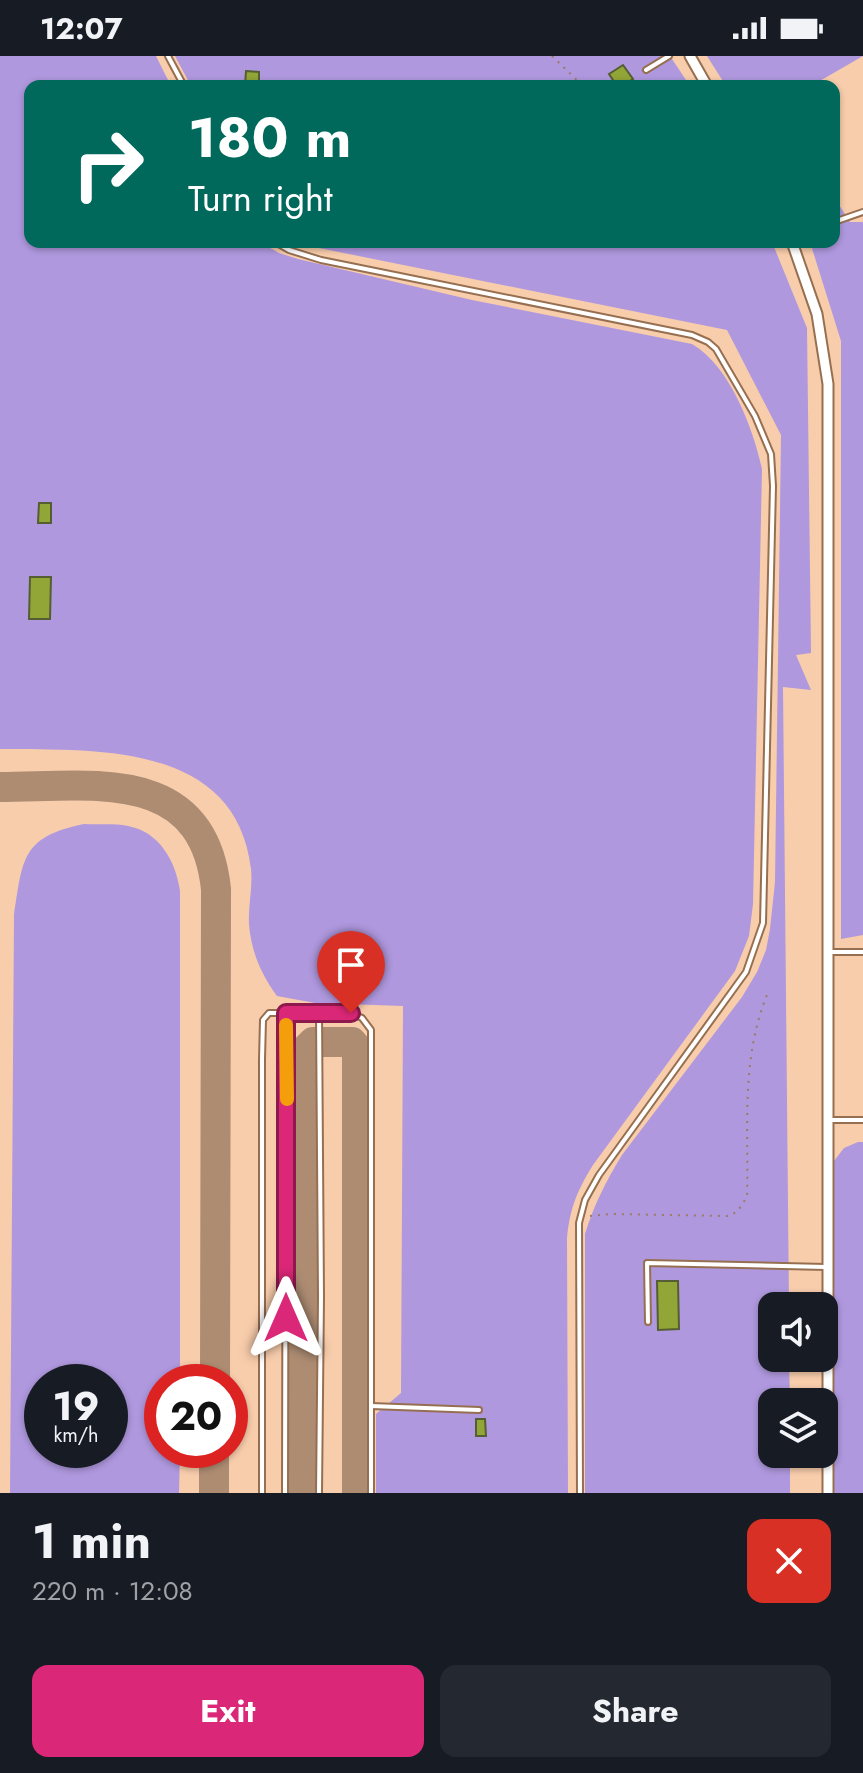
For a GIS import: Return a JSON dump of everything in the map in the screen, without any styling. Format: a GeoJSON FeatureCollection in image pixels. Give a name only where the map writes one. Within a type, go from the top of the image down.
{"type":"FeatureCollection","features":[{"type":"Feature","properties":{"kind":"street"},"geometry":{"type":"LineString","coordinates":[[690,56],[704,80]]}},
{"type":"Feature","properties":{"kind":"street"},"geometry":{"type":"LineString","coordinates":[[794,248],[817,314],[828,384],[828,1493]]}},
{"type":"Feature","properties":{"kind":"lane"},"geometry":{"type":"LineString","coordinates":[[168,56],[181,80]]}},
{"type":"Feature","properties":{"kind":"lane"},"geometry":{"type":"LineString","coordinates":[[646,70],[669,56]]}},
{"type":"Feature","properties":{"kind":"lane"},"geometry":{"type":"LineString","coordinates":[[840,220],[863,212]]}},
{"type":"Feature","properties":{"kind":"lane"},"geometry":{"type":"LineString","coordinates":[[290,248],[321,260],[692,335],[708,342],[724,360],[771,454],[773,486],[763,923],[746,972],[599,1175],[585,1200],[581,1217],[580,1493]]}},
{"type":"Feature","properties":{"kind":"lane"},"geometry":{"type":"LineString","coordinates":[[828,952],[863,952]]}},
{"type":"Feature","properties":{"kind":"lane"},"geometry":{"type":"LineString","coordinates":[[262,1493],[263,1020],[269,1013],[351,1013],[362,1018],[371,1030],[371,1493]]}},
{"type":"Feature","properties":{"kind":"lane"},"geometry":{"type":"LineString","coordinates":[[285,1493],[286,1013]]}},
{"type":"Feature","properties":{"kind":"lane"},"geometry":{"type":"LineString","coordinates":[[319,1013],[319,1493]]}},
{"type":"Feature","properties":{"kind":"lane"},"geometry":{"type":"LineString","coordinates":[[828,1120],[863,1120]]}},
{"type":"Feature","properties":{"kind":"lane"},"geometry":{"type":"LineString","coordinates":[[648,1322],[647,1263],[829,1267]]}},
{"type":"Feature","properties":{"kind":"lane"},"geometry":{"type":"LineString","coordinates":[[371,1406],[479,1410]]}},
{"type":"Feature","properties":{"kind":"path"},"geometry":{"type":"LineString","coordinates":[[552,56],[577,80]]}},
{"type":"Feature","properties":{"kind":"path"},"geometry":{"type":"LineString","coordinates":[[581,1217],[610,1214],[727,1216],[742,1206],[747,1197],[746,1126],[752,1042],[758,1015],[769,990]]}},
{"type":"Feature","properties":{"kind":"shaded area"},"geometry":{"type":"Polygon","coordinates":[[[0,56],[156,56],[168,80],[24,80],[24,248],[270,248],[298,259],[472,300],[692,344],[718,367],[746,417],[762,469],[753,904],[749,936],[735,971],[593,1165],[572,1209],[567,1238],[568,1493],[376,1493],[376,1414],[401,1393],[403,1006],[315,1003],[277,996],[262,971],[252,944],[249,917],[251,869],[240,827],[219,797],[190,775],[156,762],[118,754],[0,749],[0,56]]]}},
{"type":"Feature","properties":{"kind":"shaded area"},"geometry":{"type":"Polygon","coordinates":[[[175,56],[670,56],[686,80],[188,80],[175,56]]]}},
{"type":"Feature","properties":{"kind":"shaded area"},"geometry":{"type":"Polygon","coordinates":[[[707,56],[863,56],[821,80],[722,80],[707,56]]]}},
{"type":"Feature","properties":{"kind":"shaded area"},"geometry":{"type":"Polygon","coordinates":[[[840,206],[850,222],[863,222],[863,935],[841,939],[841,341],[812,248],[840,248],[840,206]]]}},
{"type":"Feature","properties":{"kind":"shaded area"},"geometry":{"type":"Polygon","coordinates":[[[319,248],[774,248],[807,328],[811,653],[796,655],[811,690],[783,687],[789,1292],[758,1292],[758,1372],[789,1372],[790,1388],[758,1388],[758,1468],[790,1468],[790,1493],[585,1493],[585,1234],[601,1193],[622,1155],[742,997],[757,972],[770,929],[775,882],[781,435],[727,330],[319,248]]]}},
{"type":"Feature","properties":{"kind":"shaded area"},"geometry":{"type":"Polygon","coordinates":[[[84,824],[139,829],[157,842],[170,859],[180,891],[180,1364],[144,1364],[144,1468],[180,1468],[179,1493],[10,1493],[14,915],[23,865],[29,853],[48,836],[84,824]]]}},
{"type":"Feature","properties":{"kind":"shaded area"},"geometry":{"type":"Polygon","coordinates":[[[863,1142],[863,1493],[834,1493],[834,1468],[838,1468],[838,1388],[834,1388],[834,1372],[838,1372],[838,1292],[834,1292],[834,1161],[844,1148],[863,1142]]]}},
{"type":"Feature","properties":{"kind":"building"},"geometry":{"type":"Polygon","coordinates":[[[623,65],[633,79],[613,80],[609,74],[623,65]]]}},
{"type":"Feature","properties":{"kind":"building"},"geometry":{"type":"Polygon","coordinates":[[[246,71],[259,72],[259,80],[245,80],[246,71]]]}},
{"type":"Feature","properties":{"kind":"building"},"geometry":{"type":"Polygon","coordinates":[[[39,503],[51,503],[51,523],[38,523],[39,503]]]}},
{"type":"Feature","properties":{"kind":"building"},"geometry":{"type":"Polygon","coordinates":[[[30,577],[51,577],[50,619],[29,619],[30,577]]]}},
{"type":"Feature","properties":{"kind":"building"},"geometry":{"type":"Polygon","coordinates":[[[657,1281],[678,1281],[679,1329],[658,1330],[657,1281]]]}},
{"type":"Feature","properties":{"kind":"building"},"geometry":{"type":"Polygon","coordinates":[[[476,1419],[485,1419],[486,1436],[476,1436],[476,1419]]]}},
{"type":"Feature","properties":{"kind":"taxiway"},"geometry":{"type":"LineString","coordinates":[[0,787],[105,787],[137,792],[166,802],[190,821],[207,849],[216,889],[215,1364]]}},
{"type":"Feature","properties":{"kind":"taxiway"},"geometry":{"type":"LineString","coordinates":[[303,1493],[303,1052],[313,1042],[352,1042],[357,1048],[357,1493]]}},
{"type":"Feature","properties":{"kind":"taxiway"},"geometry":{"type":"LineString","coordinates":[[214,1468],[214,1493]]}},
{"type":"Feature","properties":{"kind":"slow traffic"},"geometry":{"type":"LineString","coordinates":[[286,1025],[287,1099]]}},
{"type":"Feature","properties":{"kind":"route"},"geometry":{"type":"LineString","coordinates":[[286,1318],[286,1013],[351,1013]]}}]}
